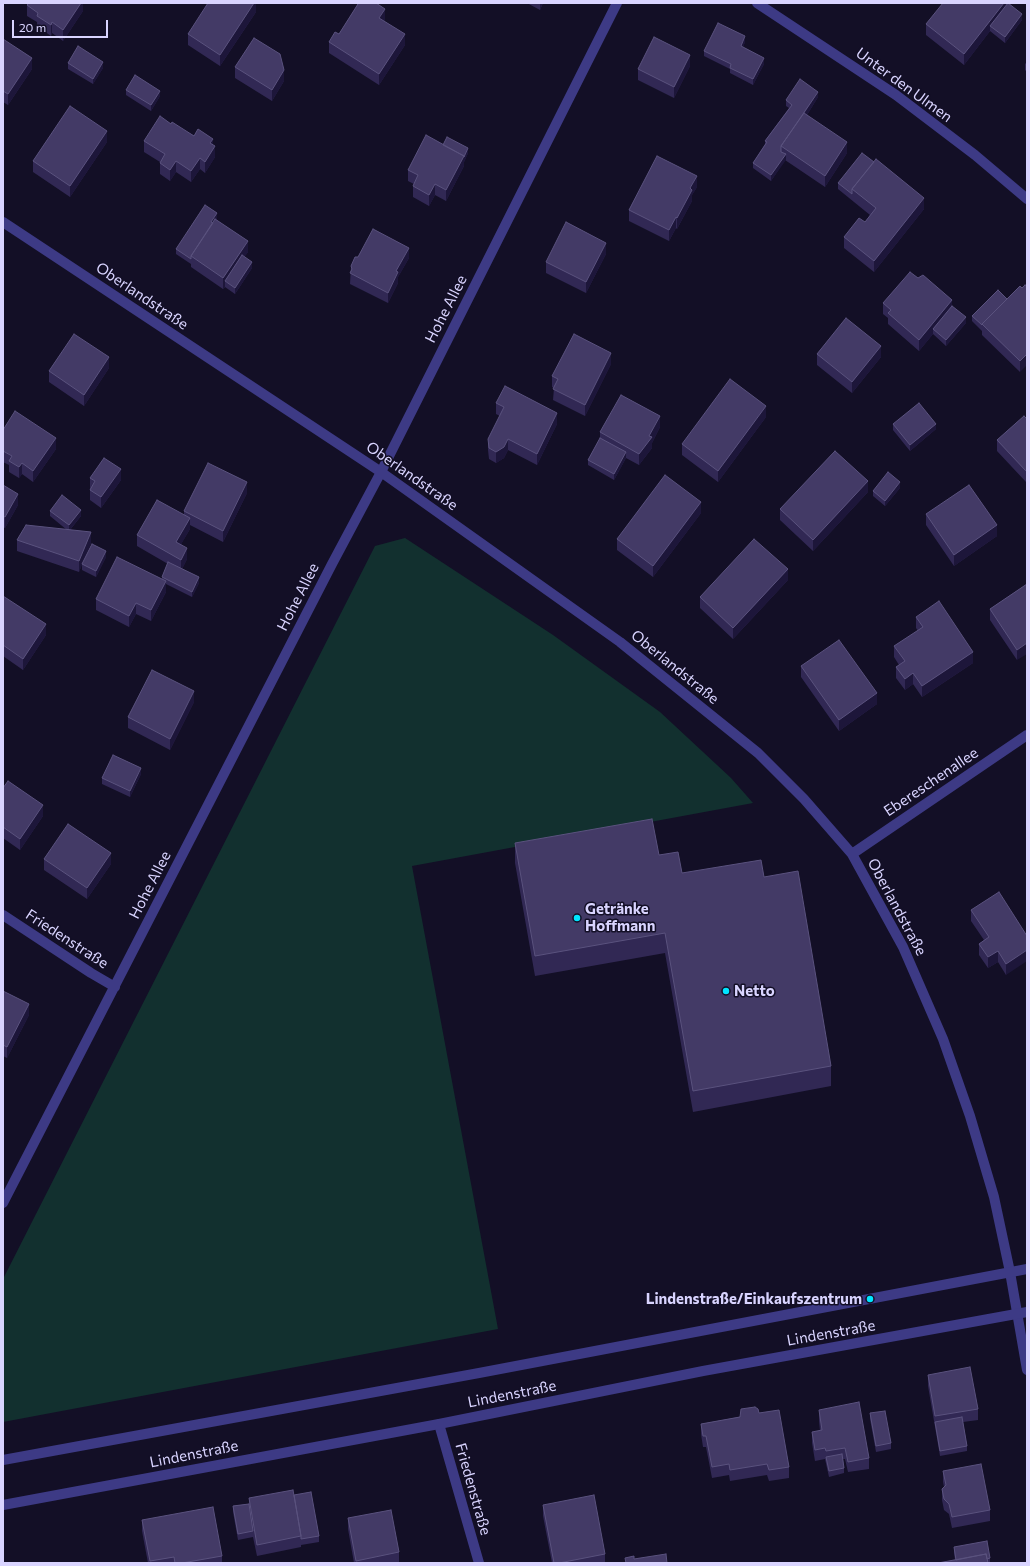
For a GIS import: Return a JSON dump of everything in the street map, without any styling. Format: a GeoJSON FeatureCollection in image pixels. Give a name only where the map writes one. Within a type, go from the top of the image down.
{"type":"FeatureCollection","features":[{"type":"Feature","properties":{"kind":"street","name":"Hohe Allee"},"geometry":{"type":"LineString","coordinates":[[3,1203],[332,564],[381,472],[617,3]]}},
{"type":"Feature","properties":{"kind":"street","name":"Unter den Ulmen"},"geometry":{"type":"LineString","coordinates":[[757,3],[896,95],[974,155],[1027,199]]}},
{"type":"Feature","properties":{"kind":"street","name":"Oberlandstraße"},"geometry":{"type":"LineString","coordinates":[[3,222],[381,472],[620,642],[758,753],[804,798],[852,854],[903,947],[943,1039],[970,1116],[994,1197],[1010,1272],[1022,1313],[1027,1370]]}},
{"type":"Feature","properties":{"kind":"street","name":"Ebereschenallee"},"geometry":{"type":"LineString","coordinates":[[852,854],[1027,735]]}},
{"type":"Feature","properties":{"kind":"street","name":"Friedenstraße"},"geometry":{"type":"LineString","coordinates":[[3,915],[91,973],[115,986]]}},
{"type":"Feature","properties":{"kind":"street","name":"Lindenstraße"},"geometry":{"type":"LineString","coordinates":[[3,1460],[479,1373],[1027,1269]]}},
{"type":"Feature","properties":{"kind":"street","name":"Lindenstraße"},"geometry":{"type":"LineString","coordinates":[[3,1505],[439,1424],[703,1371],[1022,1313]]}},
{"type":"Feature","properties":{"kind":"street","name":"Friedenstraße"},"geometry":{"type":"LineString","coordinates":[[439,1424],[479,1563]]}},
{"type":"Feature","properties":{"kind":"green space"},"geometry":{"type":"Polygon","coordinates":[[[405,538],[553,635],[660,712],[731,778],[753,803],[412,866],[498,1329],[3,1422],[3,1279],[375,546],[405,538]]]}},
{"type":"Feature","properties":{"kind":"building"},"geometry":{"type":"Polygon","coordinates":[[[29,3],[81,3],[63,30],[52,22],[51,25],[37,16],[38,13],[27,5],[29,3]]]}},
{"type":"Feature","properties":{"kind":"building"},"geometry":{"type":"Polygon","coordinates":[[[208,3],[254,3],[220,55],[188,34],[208,3]]]}},
{"type":"Feature","properties":{"kind":"building"},"geometry":{"type":"Polygon","coordinates":[[[357,3],[376,3],[385,9],[379,18],[405,34],[379,74],[329,42],[335,32],[339,34],[358,4],[357,3]]]}},
{"type":"Feature","properties":{"kind":"building"},"geometry":{"type":"Polygon","coordinates":[[[943,3],[1004,3],[964,54],[926,24],[943,3]]]}},
{"type":"Feature","properties":{"kind":"building"},"geometry":{"type":"Polygon","coordinates":[[[1008,3],[1022,14],[1005,37],[990,26],[1008,3]]]}},
{"type":"Feature","properties":{"kind":"building"},"geometry":{"type":"Polygon","coordinates":[[[718,23],[745,36],[741,46],[764,58],[753,79],[730,68],[731,64],[704,51],[718,23]]]}},
{"type":"Feature","properties":{"kind":"building"},"geometry":{"type":"Polygon","coordinates":[[[654,37],[690,55],[674,87],[638,69],[654,37]]]}},
{"type":"Feature","properties":{"kind":"building"},"geometry":{"type":"Polygon","coordinates":[[[254,38],[280,54],[284,70],[272,90],[235,67],[254,38]]]}},
{"type":"Feature","properties":{"kind":"building"},"geometry":{"type":"Polygon","coordinates":[[[3,39],[32,58],[8,94],[3,91],[3,39]]]}},
{"type":"Feature","properties":{"kind":"building"},"geometry":{"type":"Polygon","coordinates":[[[78,46],[103,62],[93,79],[68,63],[78,46]]]}},
{"type":"Feature","properties":{"kind":"building"},"geometry":{"type":"Polygon","coordinates":[[[135,75],[160,91],[151,105],[126,90],[135,75]]]}},
{"type":"Feature","properties":{"kind":"building"},"geometry":{"type":"Polygon","coordinates":[[[800,79],[818,92],[781,146],[781,152],[786,154],[771,175],[753,163],[767,142],[765,141],[792,105],[786,100],[800,79]]]}},
{"type":"Feature","properties":{"kind":"building"},"geometry":{"type":"Polygon","coordinates":[[[70,106],[107,131],[70,186],[33,161],[70,106]]]}},
{"type":"Feature","properties":{"kind":"building"},"geometry":{"type":"Polygon","coordinates":[[[804,113],[847,142],[825,176],[781,146],[804,113]]]}},
{"type":"Feature","properties":{"kind":"building"},"geometry":{"type":"Polygon","coordinates":[[[160,116],[171,124],[172,122],[194,136],[198,129],[213,139],[210,143],[215,146],[205,162],[200,158],[191,171],[176,161],[170,170],[160,163],[165,154],[144,141],[160,116]]]}},
{"type":"Feature","properties":{"kind":"building"},"geometry":{"type":"Polygon","coordinates":[[[426,135],[464,156],[446,190],[435,184],[429,195],[413,186],[418,175],[408,170],[426,135]]]}},
{"type":"Feature","properties":{"kind":"building"},"geometry":{"type":"Polygon","coordinates":[[[447,137],[468,148],[464,157],[443,145],[447,137]]]}},
{"type":"Feature","properties":{"kind":"building"},"geometry":{"type":"Polygon","coordinates":[[[862,153],[874,162],[852,189],[852,194],[838,183],[862,153]]]}},
{"type":"Feature","properties":{"kind":"building"},"geometry":{"type":"Polygon","coordinates":[[[657,156],[697,176],[690,188],[692,190],[669,230],[629,210],[657,156]]]}},
{"type":"Feature","properties":{"kind":"building"},"geometry":{"type":"Polygon","coordinates":[[[876,159],[924,198],[874,261],[844,237],[859,218],[865,222],[876,208],[852,189],[876,159]]]}},
{"type":"Feature","properties":{"kind":"building"},"geometry":{"type":"Polygon","coordinates":[[[205,205],[217,213],[211,222],[213,223],[191,256],[191,259],[176,249],[205,205]]]}},
{"type":"Feature","properties":{"kind":"building"},"geometry":{"type":"Polygon","coordinates":[[[215,219],[248,241],[223,278],[191,256],[215,219]]]}},
{"type":"Feature","properties":{"kind":"building"},"geometry":{"type":"Polygon","coordinates":[[[566,222],[606,243],[586,282],[546,262],[566,222]]]}},
{"type":"Feature","properties":{"kind":"building"},"geometry":{"type":"Polygon","coordinates":[[[373,229],[409,248],[396,271],[398,272],[388,293],[350,273],[355,257],[358,257],[373,229]]]}},
{"type":"Feature","properties":{"kind":"building"},"geometry":{"type":"Polygon","coordinates":[[[242,255],[252,262],[235,288],[225,281],[242,255]]]}},
{"type":"Feature","properties":{"kind":"building"},"geometry":{"type":"Polygon","coordinates":[[[910,272],[918,278],[923,275],[952,300],[919,340],[888,313],[891,310],[883,303],[910,272]]]}},
{"type":"Feature","properties":{"kind":"building"},"geometry":{"type":"Polygon","coordinates":[[[1025,285],[1027,286],[1027,354],[1020,361],[982,324],[1020,286],[1022,288],[1025,285]]]}},
{"type":"Feature","properties":{"kind":"building"},"geometry":{"type":"Polygon","coordinates":[[[998,290],[1007,299],[982,325],[972,316],[998,290]]]}},
{"type":"Feature","properties":{"kind":"building"},"geometry":{"type":"Polygon","coordinates":[[[952,306],[966,317],[946,340],[933,329],[952,306]]]}},
{"type":"Feature","properties":{"kind":"building"},"geometry":{"type":"Polygon","coordinates":[[[846,318],[881,346],[852,382],[817,354],[846,318]]]}},
{"type":"Feature","properties":{"kind":"building"},"geometry":{"type":"Polygon","coordinates":[[[74,334],[109,357],[84,395],[49,371],[74,334]]]}},
{"type":"Feature","properties":{"kind":"building"},"geometry":{"type":"Polygon","coordinates":[[[574,334],[611,353],[585,405],[553,389],[558,379],[552,376],[574,334]]]}},
{"type":"Feature","properties":{"kind":"building"},"geometry":{"type":"Polygon","coordinates":[[[730,379],[766,406],[718,471],[682,444],[730,379]]]}},
{"type":"Feature","properties":{"kind":"building"},"geometry":{"type":"Polygon","coordinates":[[[505,386],[557,413],[537,454],[508,439],[504,447],[496,452],[489,448],[488,439],[504,407],[496,403],[505,386]]]}},
{"type":"Feature","properties":{"kind":"building"},"geometry":{"type":"Polygon","coordinates":[[[621,395],[660,416],[649,436],[652,437],[639,454],[600,432],[621,395]]]}},
{"type":"Feature","properties":{"kind":"building"},"geometry":{"type":"Polygon","coordinates":[[[919,403],[936,424],[910,445],[893,424],[919,403]]]}},
{"type":"Feature","properties":{"kind":"building"},"geometry":{"type":"Polygon","coordinates":[[[15,411],[56,438],[33,471],[22,463],[19,467],[9,461],[12,456],[3,451],[3,430],[15,411]]]}},
{"type":"Feature","properties":{"kind":"building"},"geometry":{"type":"Polygon","coordinates":[[[1024,416],[1027,419],[1026,471],[997,440],[1024,416]]]}},
{"type":"Feature","properties":{"kind":"building"},"geometry":{"type":"Polygon","coordinates":[[[600,438],[626,452],[614,474],[588,460],[600,438]]]}},
{"type":"Feature","properties":{"kind":"building"},"geometry":{"type":"Polygon","coordinates":[[[835,451],[868,481],[813,540],[780,509],[835,451]]]}},
{"type":"Feature","properties":{"kind":"building"},"geometry":{"type":"Polygon","coordinates":[[[104,458],[121,469],[101,497],[90,490],[95,481],[90,478],[104,458]]]}},
{"type":"Feature","properties":{"kind":"building"},"geometry":{"type":"Polygon","coordinates":[[[208,463],[247,482],[223,531],[184,511],[208,463]]]}},
{"type":"Feature","properties":{"kind":"building"},"geometry":{"type":"Polygon","coordinates":[[[888,472],[900,482],[885,501],[873,491],[888,472]]]}},
{"type":"Feature","properties":{"kind":"building"},"geometry":{"type":"Polygon","coordinates":[[[665,475],[701,502],[653,566],[617,539],[665,475]]]}},
{"type":"Feature","properties":{"kind":"building"},"geometry":{"type":"Polygon","coordinates":[[[3,485],[18,494],[5,517],[3,516],[3,485]]]}},
{"type":"Feature","properties":{"kind":"building"},"geometry":{"type":"Polygon","coordinates":[[[969,485],[997,525],[954,555],[926,514],[969,485]]]}},
{"type":"Feature","properties":{"kind":"building"},"geometry":{"type":"Polygon","coordinates":[[[62,495],[81,510],[69,525],[50,511],[62,495]]]}},
{"type":"Feature","properties":{"kind":"building"},"geometry":{"type":"Polygon","coordinates":[[[157,500],[190,518],[176,542],[187,548],[181,560],[137,535],[157,500]]]}},
{"type":"Feature","properties":{"kind":"building"},"geometry":{"type":"Polygon","coordinates":[[[26,525],[91,532],[79,561],[17,540],[26,525]]]}},
{"type":"Feature","properties":{"kind":"building"},"geometry":{"type":"Polygon","coordinates":[[[754,539],[788,569],[733,628],[700,597],[754,539]]]}},
{"type":"Feature","properties":{"kind":"building"},"geometry":{"type":"Polygon","coordinates":[[[92,544],[106,551],[96,571],[82,564],[92,544]]]}},
{"type":"Feature","properties":{"kind":"building"},"geometry":{"type":"Polygon","coordinates":[[[117,557],[166,581],[151,610],[136,603],[129,616],[96,599],[117,557]]]}},
{"type":"Feature","properties":{"kind":"building"},"geometry":{"type":"Polygon","coordinates":[[[168,562],[199,577],[192,592],[162,577],[168,562]]]}},
{"type":"Feature","properties":{"kind":"building"},"geometry":{"type":"Polygon","coordinates":[[[1027,584],[1027,643],[1017,650],[990,609],[1027,584]]]}},
{"type":"Feature","properties":{"kind":"building"},"geometry":{"type":"Polygon","coordinates":[[[3,596],[46,624],[23,659],[3,645],[3,596]]]}},
{"type":"Feature","properties":{"kind":"building"},"geometry":{"type":"Polygon","coordinates":[[[939,601],[973,652],[922,686],[913,673],[905,679],[896,667],[905,661],[894,646],[923,627],[916,617],[939,601]]]}},
{"type":"Feature","properties":{"kind":"building"},"geometry":{"type":"Polygon","coordinates":[[[839,640],[877,693],[839,720],[801,666],[839,640]]]}},
{"type":"Feature","properties":{"kind":"building"},"geometry":{"type":"Polygon","coordinates":[[[152,670],[194,691],[170,739],[128,717],[152,670]]]}},
{"type":"Feature","properties":{"kind":"building"},"geometry":{"type":"Polygon","coordinates":[[[113,755],[141,768],[130,791],[102,778],[113,755]]]}},
{"type":"Feature","properties":{"kind":"building"},"geometry":{"type":"Polygon","coordinates":[[[8,781],[43,805],[20,839],[3,827],[3,788],[8,781]]]}},
{"type":"Feature","properties":{"kind":"building"},"geometry":{"type":"Polygon","coordinates":[[[652,819],[659,855],[678,852],[682,873],[761,860],[764,877],[798,871],[831,1066],[693,1091],[665,933],[535,956],[515,843],[652,819]]]}},
{"type":"Feature","properties":{"kind":"building"},"geometry":{"type":"Polygon","coordinates":[[[68,824],[111,853],[87,888],[44,859],[68,824]]]}},
{"type":"Feature","properties":{"kind":"building"},"geometry":{"type":"Polygon","coordinates":[[[999,892],[1027,936],[1027,950],[1006,964],[998,951],[988,957],[979,944],[989,937],[971,910],[999,892]]]}},
{"type":"Feature","properties":{"kind":"building"},"geometry":{"type":"Polygon","coordinates":[[[3,991],[29,1004],[7,1047],[3,1045],[3,991]]]}},
{"type":"Feature","properties":{"kind":"building"},"geometry":{"type":"Polygon","coordinates":[[[970,1367],[978,1409],[935,1416],[928,1375],[970,1367]]]}},
{"type":"Feature","properties":{"kind":"building"},"geometry":{"type":"Polygon","coordinates":[[[859,1402],[869,1458],[848,1462],[845,1448],[826,1451],[825,1448],[815,1450],[812,1432],[822,1430],[819,1410],[859,1402]]]}},
{"type":"Feature","properties":{"kind":"building"},"geometry":{"type":"Polygon","coordinates":[[[755,1407],[758,1409],[759,1413],[779,1410],[789,1467],[769,1470],[767,1464],[730,1470],[729,1464],[712,1467],[706,1436],[703,1436],[701,1424],[740,1417],[741,1409],[755,1407]]]}},
{"type":"Feature","properties":{"kind":"building"},"geometry":{"type":"Polygon","coordinates":[[[885,1411],[891,1443],[876,1446],[870,1413],[885,1411]]]}},
{"type":"Feature","properties":{"kind":"building"},"geometry":{"type":"Polygon","coordinates":[[[962,1417],[967,1446],[940,1451],[935,1422],[962,1417]]]}},
{"type":"Feature","properties":{"kind":"building"},"geometry":{"type":"Polygon","coordinates":[[[842,1454],[844,1468],[829,1471],[826,1457],[842,1454]]]}},
{"type":"Feature","properties":{"kind":"building"},"geometry":{"type":"Polygon","coordinates":[[[981,1464],[990,1510],[952,1517],[949,1504],[944,1499],[942,1489],[946,1485],[943,1471],[981,1464]]]}},
{"type":"Feature","properties":{"kind":"building"},"geometry":{"type":"Polygon","coordinates":[[[293,1490],[301,1536],[257,1545],[249,1498],[293,1490]]]}},
{"type":"Feature","properties":{"kind":"building"},"geometry":{"type":"Polygon","coordinates":[[[311,1492],[319,1536],[301,1539],[294,1495],[311,1492]]]}},
{"type":"Feature","properties":{"kind":"building"},"geometry":{"type":"Polygon","coordinates":[[[594,1495],[605,1554],[554,1563],[543,1505],[594,1495]]]}},
{"type":"Feature","properties":{"kind":"building"},"geometry":{"type":"Polygon","coordinates":[[[249,1504],[253,1531],[238,1534],[233,1506],[249,1504]]]}},
{"type":"Feature","properties":{"kind":"building"},"geometry":{"type":"Polygon","coordinates":[[[213,1507],[222,1556],[182,1563],[175,1563],[174,1557],[150,1561],[142,1520],[213,1507]]]}},
{"type":"Feature","properties":{"kind":"building"},"geometry":{"type":"Polygon","coordinates":[[[391,1510],[399,1552],[356,1561],[348,1518],[391,1510]]]}},
{"type":"Feature","properties":{"kind":"building"},"geometry":{"type":"Polygon","coordinates":[[[987,1541],[990,1558],[987,1559],[986,1554],[956,1560],[954,1547],[987,1541]]]}},
{"type":"Feature","properties":{"kind":"building"},"geometry":{"type":"Polygon","coordinates":[[[666,1554],[667,1563],[626,1563],[625,1558],[634,1556],[634,1559],[666,1554]]]}},
{"type":"Feature","properties":{"kind":"building"},"geometry":{"type":"Polygon","coordinates":[[[986,1554],[988,1563],[938,1563],[986,1554]]]}},
{"type":"Feature","properties":{"kind":"place","name":"Getränke Hoffmann"},"geometry":{"type":"Point","coordinates":[577,918]}},
{"type":"Feature","properties":{"kind":"place","name":"Netto"},"geometry":{"type":"Point","coordinates":[726,991]}},
{"type":"Feature","properties":{"kind":"place","name":"Lindenstraße/Einkaufszentrum"},"geometry":{"type":"Point","coordinates":[870,1299]}}]}
